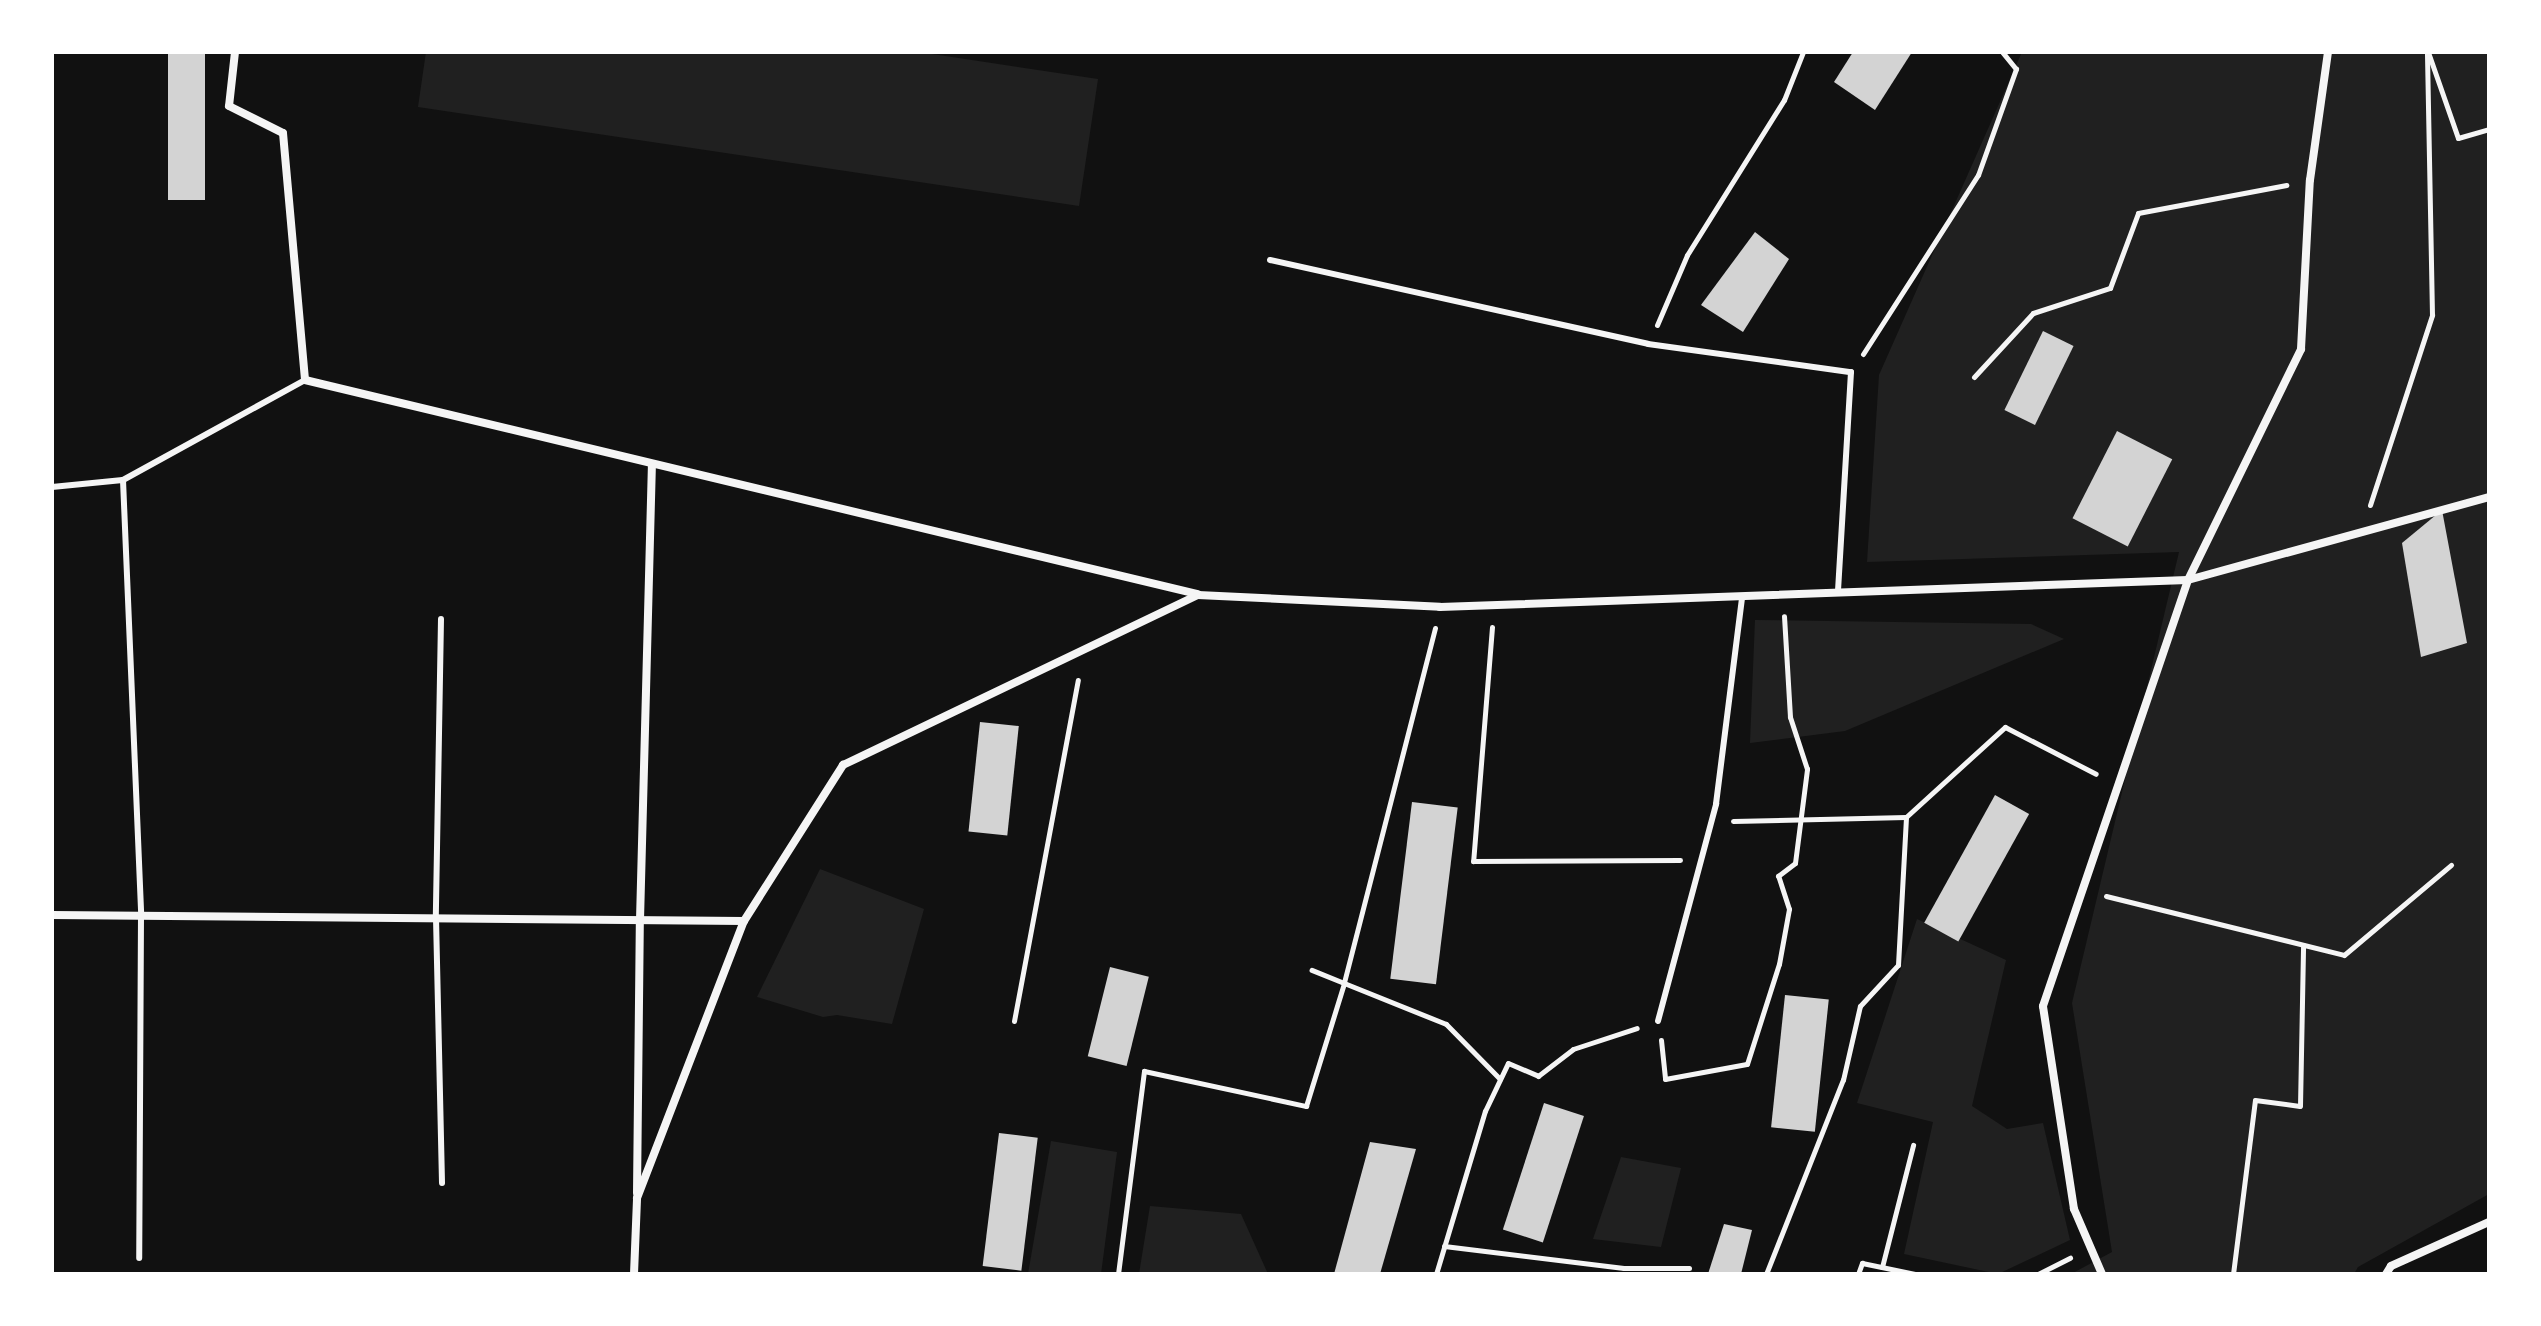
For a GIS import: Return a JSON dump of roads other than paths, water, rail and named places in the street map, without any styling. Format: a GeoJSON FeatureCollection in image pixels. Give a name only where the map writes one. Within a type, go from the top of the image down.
{"type":"FeatureCollection","features":[{"type":"Feature","properties":{"kind":"street"},"geometry":{"type":"LineString","coordinates":[[235,52],[229,106],[283,133],[305,380],[1198,595],[1440,607],[2188,580],[2489,497]]}},
{"type":"Feature","properties":{"kind":"street"},"geometry":{"type":"LineString","coordinates":[[2102,1274],[2074,1209],[2043,1006],[2188,580],[2301,349],[2310,180],[2328,52]]}},
{"type":"Feature","properties":{"kind":"street"},"geometry":{"type":"LineString","coordinates":[[634,1274],[652,464]]}},
{"type":"Feature","properties":{"kind":"street"},"geometry":{"type":"LineString","coordinates":[[637,1198],[744,921],[843,765],[1198,595]]}},
{"type":"Feature","properties":{"kind":"street"},"geometry":{"type":"LineString","coordinates":[[52,915],[744,921]]}},
{"type":"Feature","properties":{"kind":"street"},"geometry":{"type":"LineString","coordinates":[[2386,1274],[2391,1266],[2489,1222]]}},
{"type":"Feature","properties":{"kind":"lane"},"geometry":{"type":"LineString","coordinates":[[1270,260],[1648,344],[1851,372],[1838,593]]}},
{"type":"Feature","properties":{"kind":"lane"},"geometry":{"type":"LineString","coordinates":[[52,487],[123,480],[305,380]]}},
{"type":"Feature","properties":{"kind":"lane"},"geometry":{"type":"LineString","coordinates":[[123,480],[141,916],[139,1258]]}},
{"type":"Feature","properties":{"kind":"lane"},"geometry":{"type":"LineString","coordinates":[[1658,1021],[1712,821],[1742,597]]}},
{"type":"Feature","properties":{"kind":"lane"},"geometry":{"type":"LineString","coordinates":[[441,619],[436,918],[442,1183]]}}]}
